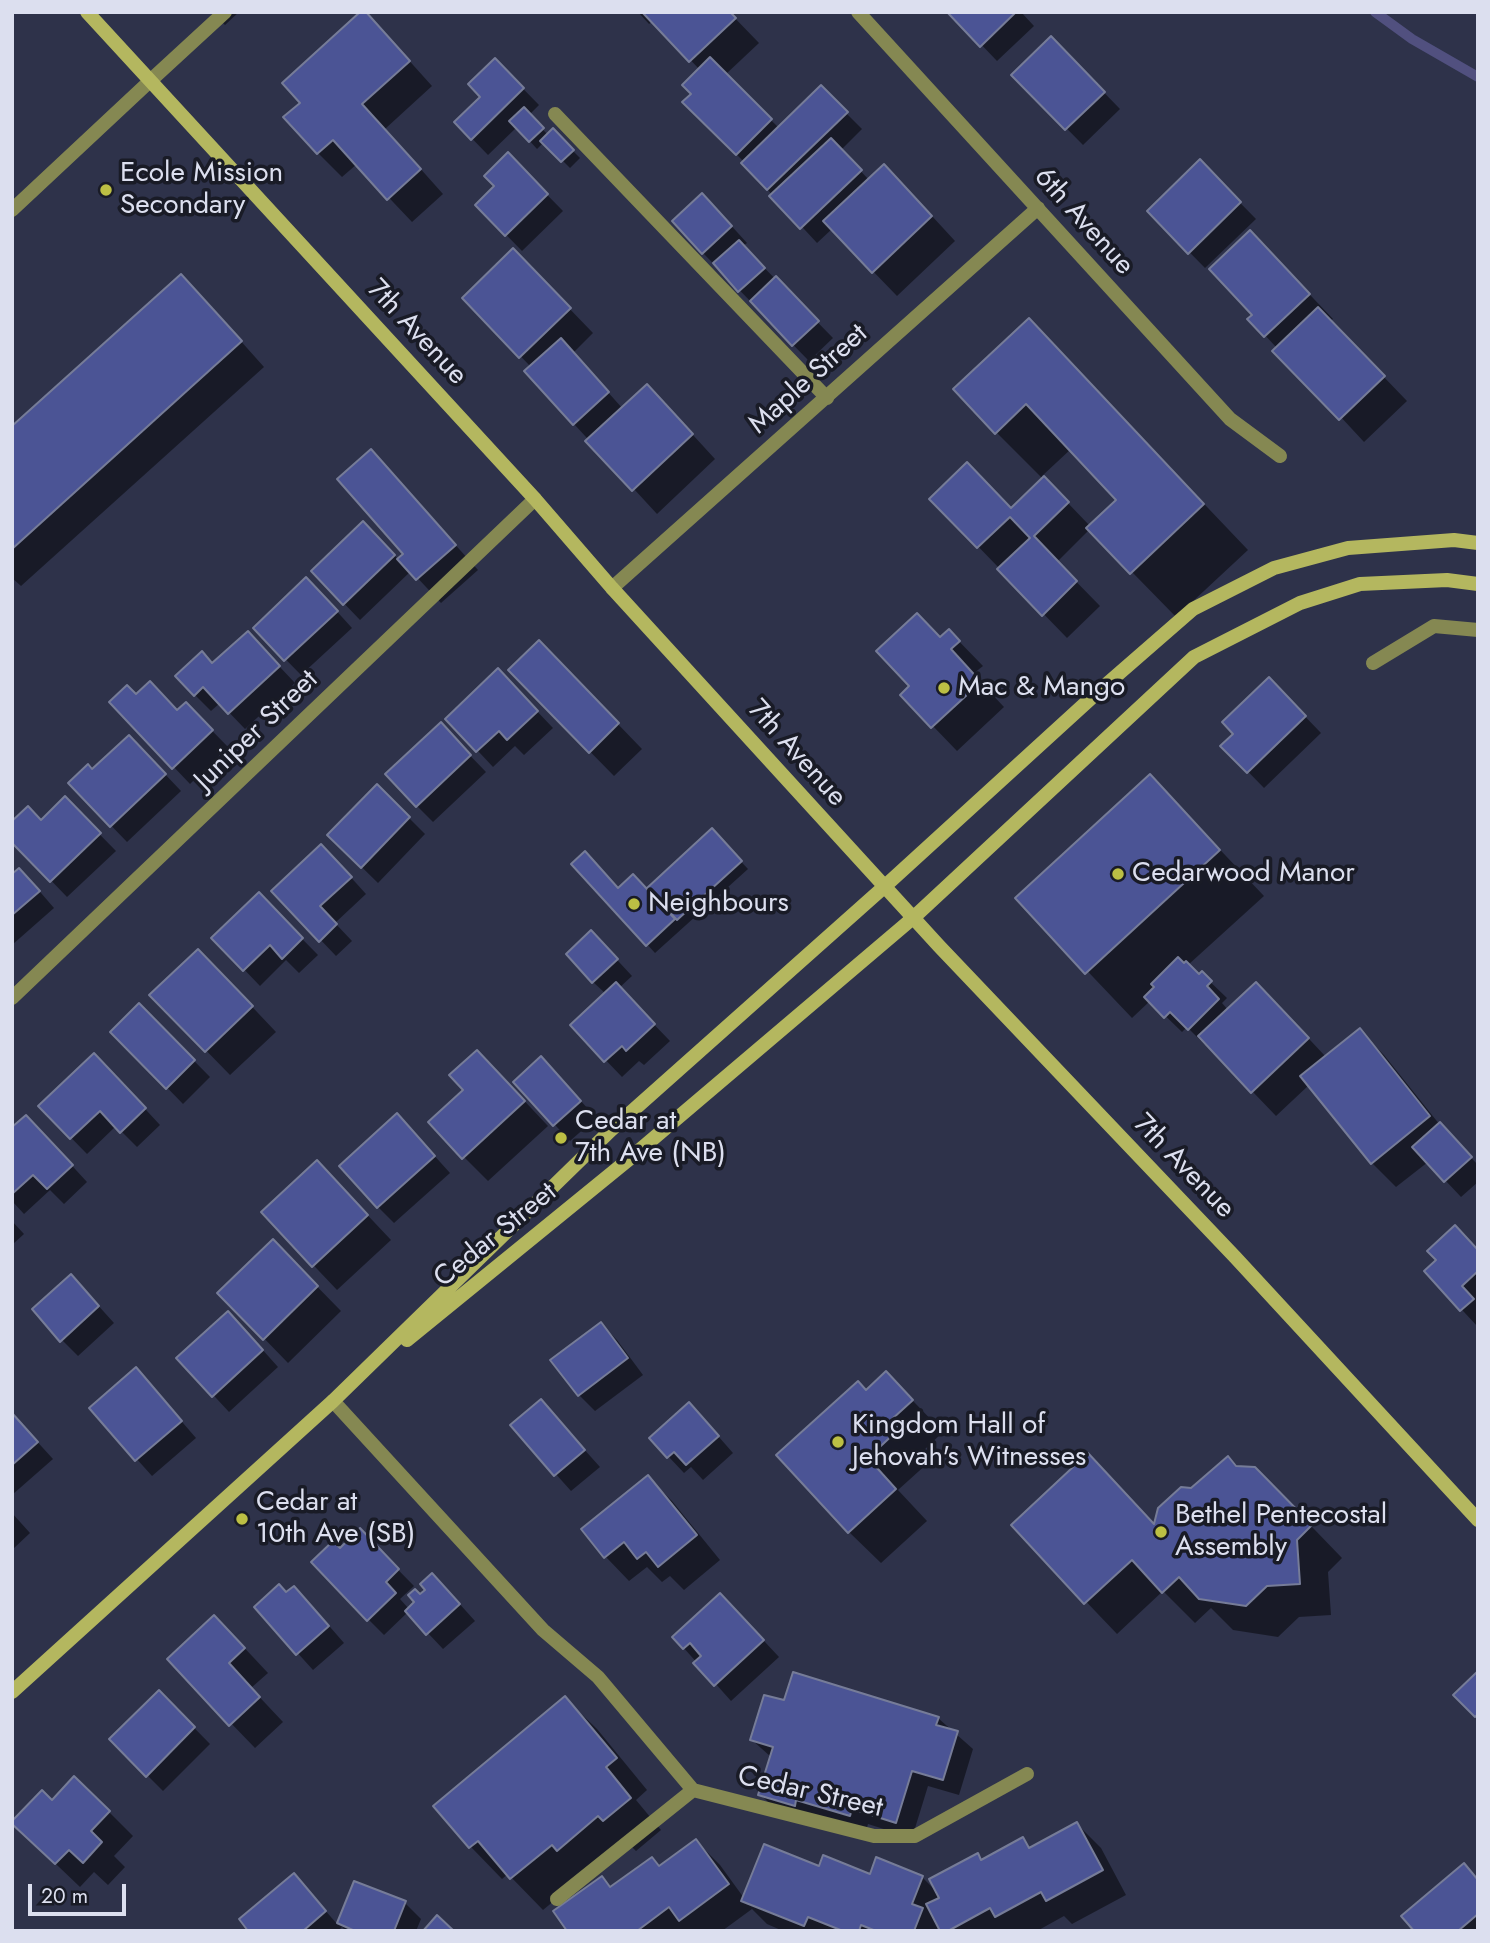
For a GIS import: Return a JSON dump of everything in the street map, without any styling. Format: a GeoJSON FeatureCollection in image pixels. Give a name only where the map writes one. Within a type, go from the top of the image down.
{"type":"FeatureCollection","features":[{"type":"Feature","properties":{"kind":"main road","name":"7th Avenue"},"geometry":{"type":"LineString","coordinates":[[87,12],[535,499],[612,588],[884,887],[1235,1257],[1478,1520]]}},
{"type":"Feature","properties":{"kind":"main road","name":"Cedar Street"},"geometry":{"type":"LineString","coordinates":[[12,1692],[333,1401],[611,1130],[1193,609],[1274,568],[1348,548],[1454,540],[1478,543]]}},
{"type":"Feature","properties":{"kind":"main road","name":"Cedar Street"},"geometry":{"type":"LineString","coordinates":[[333,1401],[628,1160],[913,918],[1194,657],[1300,603],[1360,584],[1447,580],[1478,584]]}},
{"type":"Feature","properties":{"kind":"street"},"geometry":{"type":"LineString","coordinates":[[12,210],[225,12]]}},
{"type":"Feature","properties":{"kind":"street","name":"6th Avenue"},"geometry":{"type":"LineString","coordinates":[[858,12],[1230,419],[1280,456]]}},
{"type":"Feature","properties":{"kind":"street"},"geometry":{"type":"LineString","coordinates":[[555,114],[827,398]]}},
{"type":"Feature","properties":{"kind":"street","name":"Maple Street"},"geometry":{"type":"LineString","coordinates":[[612,588],[1038,208]]}},
{"type":"Feature","properties":{"kind":"street","name":"Juniper Street"},"geometry":{"type":"LineString","coordinates":[[12,998],[535,499]]}},
{"type":"Feature","properties":{"kind":"street"},"geometry":{"type":"LineString","coordinates":[[1373,663],[1434,626],[1478,630]]}},
{"type":"Feature","properties":{"kind":"street","name":"Cedar Street"},"geometry":{"type":"LineString","coordinates":[[333,1401],[543,1630],[598,1677],[693,1790],[874,1836],[915,1836],[1027,1774]]}},
{"type":"Feature","properties":{"kind":"street","name":"Cedar Street"},"geometry":{"type":"LineString","coordinates":[[557,1899],[693,1790]]}},
{"type":"Feature","properties":{"kind":"building"},"geometry":{"type":"Polygon","coordinates":[[[360,12],[366,12],[410,61],[362,104],[421,169],[387,200],[333,140],[317,154],[283,117],[300,103],[282,83],[360,12]]]}},
{"type":"Feature","properties":{"kind":"building"},"geometry":{"type":"Polygon","coordinates":[[[642,12],[730,12],[736,18],[689,62],[642,12]]]}},
{"type":"Feature","properties":{"kind":"building"},"geometry":{"type":"Polygon","coordinates":[[[947,12],[1016,12],[980,47],[947,12]]]}},
{"type":"Feature","properties":{"kind":"building"},"geometry":{"type":"Polygon","coordinates":[[[1051,36],[1105,92],[1065,130],[1011,75],[1051,36]]]}},
{"type":"Feature","properties":{"kind":"building"},"geometry":{"type":"Polygon","coordinates":[[[710,57],[772,119],[736,155],[682,102],[691,94],[682,85],[710,57]]]}},
{"type":"Feature","properties":{"kind":"building"},"geometry":{"type":"Polygon","coordinates":[[[495,58],[524,88],[471,140],[454,122],[480,97],[468,84],[495,58]]]}},
{"type":"Feature","properties":{"kind":"building"},"geometry":{"type":"Polygon","coordinates":[[[821,85],[848,112],[767,190],[741,163],[821,85]]]}},
{"type":"Feature","properties":{"kind":"building"},"geometry":{"type":"Polygon","coordinates":[[[524,107],[544,128],[529,142],[509,121],[524,107]]]}},
{"type":"Feature","properties":{"kind":"building"},"geometry":{"type":"Polygon","coordinates":[[[553,128],[574,150],[561,162],[540,141],[553,128]]]}},
{"type":"Feature","properties":{"kind":"building"},"geometry":{"type":"Polygon","coordinates":[[[831,138],[862,170],[800,229],[769,196],[831,138]]]}},
{"type":"Feature","properties":{"kind":"building"},"geometry":{"type":"Polygon","coordinates":[[[508,152],[548,194],[505,236],[475,205],[494,186],[484,176],[508,152]]]}},
{"type":"Feature","properties":{"kind":"building"},"geometry":{"type":"Polygon","coordinates":[[[1200,159],[1241,202],[1188,254],[1147,211],[1200,159]]]}},
{"type":"Feature","properties":{"kind":"building"},"geometry":{"type":"Polygon","coordinates":[[[884,164],[932,216],[872,273],[823,221],[884,164]]]}},
{"type":"Feature","properties":{"kind":"building"},"geometry":{"type":"Polygon","coordinates":[[[702,193],[732,226],[702,254],[672,221],[702,193]]]}},
{"type":"Feature","properties":{"kind":"building"},"geometry":{"type":"Polygon","coordinates":[[[1250,230],[1310,294],[1264,337],[1247,319],[1252,315],[1209,269],[1250,230]]]}},
{"type":"Feature","properties":{"kind":"building"},"geometry":{"type":"Polygon","coordinates":[[[739,240],[765,268],[738,292],[713,263],[739,240]]]}},
{"type":"Feature","properties":{"kind":"building"},"geometry":{"type":"Polygon","coordinates":[[[513,248],[571,308],[519,358],[462,298],[513,248]]]}},
{"type":"Feature","properties":{"kind":"building"},"geometry":{"type":"Polygon","coordinates":[[[181,274],[242,341],[12,549],[12,426],[181,274]]]}},
{"type":"Feature","properties":{"kind":"building"},"geometry":{"type":"Polygon","coordinates":[[[776,276],[819,321],[792,346],[750,301],[776,276]]]}},
{"type":"Feature","properties":{"kind":"building"},"geometry":{"type":"Polygon","coordinates":[[[1318,307],[1385,376],[1339,420],[1272,351],[1318,307]]]}},
{"type":"Feature","properties":{"kind":"building"},"geometry":{"type":"Polygon","coordinates":[[[1029,318],[1204,504],[1130,574],[1086,528],[1116,500],[1026,404],[995,434],[953,389],[1029,318]]]}},
{"type":"Feature","properties":{"kind":"building"},"geometry":{"type":"Polygon","coordinates":[[[561,338],[609,392],[573,425],[524,371],[561,338]]]}},
{"type":"Feature","properties":{"kind":"building"},"geometry":{"type":"Polygon","coordinates":[[[647,384],[693,434],[632,491],[585,441],[647,384]]]}},
{"type":"Feature","properties":{"kind":"building"},"geometry":{"type":"Polygon","coordinates":[[[371,449],[456,545],[416,580],[397,559],[403,554],[337,479],[371,449]]]}},
{"type":"Feature","properties":{"kind":"building"},"geometry":{"type":"Polygon","coordinates":[[[967,462],[1011,508],[1044,476],[1069,502],[1034,536],[1077,581],[1042,616],[997,569],[1030,538],[1010,517],[977,548],[929,499],[967,462]]]}},
{"type":"Feature","properties":{"kind":"building"},"geometry":{"type":"Polygon","coordinates":[[[363,521],[395,555],[343,605],[311,571],[363,521]]]}},
{"type":"Feature","properties":{"kind":"building"},"geometry":{"type":"Polygon","coordinates":[[[306,577],[338,611],[284,661],[253,628],[306,577]]]}},
{"type":"Feature","properties":{"kind":"building"},"geometry":{"type":"Polygon","coordinates":[[[917,613],[940,637],[949,629],[960,641],[951,649],[981,682],[931,728],[900,695],[909,686],[876,651],[917,613]]]}},
{"type":"Feature","properties":{"kind":"building"},"geometry":{"type":"Polygon","coordinates":[[[248,631],[280,666],[228,714],[203,687],[194,696],[175,676],[202,651],[212,663],[248,631]]]}},
{"type":"Feature","properties":{"kind":"building"},"geometry":{"type":"Polygon","coordinates":[[[539,640],[619,723],[589,753],[508,670],[539,640]]]}},
{"type":"Feature","properties":{"kind":"building"},"geometry":{"type":"Polygon","coordinates":[[[498,668],[538,711],[507,740],[499,731],[476,752],[445,719],[498,668]]]}},
{"type":"Feature","properties":{"kind":"building"},"geometry":{"type":"Polygon","coordinates":[[[1269,677],[1306,716],[1247,773],[1220,746],[1233,734],[1222,722],[1269,677]]]}},
{"type":"Feature","properties":{"kind":"building"},"geometry":{"type":"Polygon","coordinates":[[[150,681],[177,710],[186,702],[213,730],[172,769],[109,702],[127,685],[136,694],[150,681]]]}},
{"type":"Feature","properties":{"kind":"building"},"geometry":{"type":"Polygon","coordinates":[[[441,722],[471,755],[416,807],[385,774],[441,722]]]}},
{"type":"Feature","properties":{"kind":"building"},"geometry":{"type":"Polygon","coordinates":[[[129,735],[166,774],[110,827],[68,783],[88,764],[92,769],[129,735]]]}},
{"type":"Feature","properties":{"kind":"building","name":"Cedarwood Manor"},"geometry":{"type":"Polygon","coordinates":[[[1150,774],[1220,850],[1085,974],[1015,898],[1150,774]]]}},
{"type":"Feature","properties":{"kind":"building"},"geometry":{"type":"Polygon","coordinates":[[[377,784],[410,817],[361,868],[327,835],[377,784]]]}},
{"type":"Feature","properties":{"kind":"building"},"geometry":{"type":"Polygon","coordinates":[[[65,796],[101,833],[50,882],[12,843],[12,821],[28,806],[41,820],[65,796]]]}},
{"type":"Feature","properties":{"kind":"building"},"geometry":{"type":"Polygon","coordinates":[[[712,828],[742,861],[677,920],[647,888],[712,828]]]}},
{"type":"Feature","properties":{"kind":"building"},"geometry":{"type":"Polygon","coordinates":[[[321,844],[352,877],[320,906],[337,924],[319,942],[271,891],[321,844]]]}},
{"type":"Feature","properties":{"kind":"building","name":"Neighbours"},"geometry":{"type":"Polygon","coordinates":[[[585,851],[618,888],[633,874],[675,919],[646,946],[571,864],[585,851]]]}},
{"type":"Feature","properties":{"kind":"building"},"geometry":{"type":"Polygon","coordinates":[[[19,868],[40,891],[12,915],[12,874],[19,868]]]}},
{"type":"Feature","properties":{"kind":"building"},"geometry":{"type":"Polygon","coordinates":[[[259,892],[303,938],[282,959],[270,945],[243,971],[211,938],[259,892]]]}},
{"type":"Feature","properties":{"kind":"building"},"geometry":{"type":"Polygon","coordinates":[[[591,930],[618,959],[592,983],[566,954],[591,930]]]}},
{"type":"Feature","properties":{"kind":"building"},"geometry":{"type":"Polygon","coordinates":[[[198,949],[253,1006],[205,1052],[149,995],[198,949]]]}},
{"type":"Feature","properties":{"kind":"building"},"geometry":{"type":"Polygon","coordinates":[[[1178,957],[1199,974],[1202,971],[1212,981],[1207,986],[1219,999],[1188,1030],[1170,1012],[1164,1018],[1144,997],[1154,987],[1151,984],[1178,957]]]}},
{"type":"Feature","properties":{"kind":"building"},"geometry":{"type":"Polygon","coordinates":[[[616,982],[655,1024],[626,1051],[622,1046],[604,1062],[570,1025],[616,982]]]}},
{"type":"Feature","properties":{"kind":"building"},"geometry":{"type":"Polygon","coordinates":[[[1256,982],[1309,1038],[1251,1093],[1198,1036],[1256,982]]]}},
{"type":"Feature","properties":{"kind":"building"},"geometry":{"type":"Polygon","coordinates":[[[139,1003],[195,1060],[166,1089],[110,1032],[139,1003]]]}},
{"type":"Feature","properties":{"kind":"building"},"geometry":{"type":"Polygon","coordinates":[[[1360,1028],[1430,1116],[1371,1164],[1300,1076],[1360,1028]]]}},
{"type":"Feature","properties":{"kind":"building"},"geometry":{"type":"Polygon","coordinates":[[[477,1050],[525,1101],[462,1159],[428,1122],[463,1090],[449,1075],[477,1050]]]}},
{"type":"Feature","properties":{"kind":"building"},"geometry":{"type":"Polygon","coordinates":[[[94,1053],[146,1108],[120,1133],[100,1111],[70,1139],[38,1106],[94,1053]]]}},
{"type":"Feature","properties":{"kind":"building"},"geometry":{"type":"Polygon","coordinates":[[[541,1056],[581,1101],[553,1126],[513,1082],[541,1056]]]}},
{"type":"Feature","properties":{"kind":"building"},"geometry":{"type":"Polygon","coordinates":[[[397,1113],[435,1156],[377,1208],[339,1166],[397,1113]]]}},
{"type":"Feature","properties":{"kind":"building"},"geometry":{"type":"Polygon","coordinates":[[[26,1115],[73,1165],[47,1189],[33,1175],[12,1194],[12,1127],[26,1115]]]}},
{"type":"Feature","properties":{"kind":"building"},"geometry":{"type":"Polygon","coordinates":[[[1440,1122],[1472,1157],[1444,1182],[1412,1147],[1440,1122]]]}},
{"type":"Feature","properties":{"kind":"building"},"geometry":{"type":"Polygon","coordinates":[[[317,1160],[368,1215],[312,1267],[261,1212],[317,1160]]]}},
{"type":"Feature","properties":{"kind":"building"},"geometry":{"type":"Polygon","coordinates":[[[1455,1225],[1478,1250],[1478,1271],[1462,1286],[1474,1299],[1460,1311],[1424,1271],[1436,1260],[1427,1251],[1455,1225]]]}},
{"type":"Feature","properties":{"kind":"building"},"geometry":{"type":"Polygon","coordinates":[[[273,1239],[318,1286],[263,1340],[217,1293],[273,1239]]]}},
{"type":"Feature","properties":{"kind":"building"},"geometry":{"type":"Polygon","coordinates":[[[71,1274],[99,1306],[60,1342],[32,1309],[71,1274]]]}},
{"type":"Feature","properties":{"kind":"building"},"geometry":{"type":"Polygon","coordinates":[[[228,1311],[263,1350],[212,1397],[176,1358],[228,1311]]]}},
{"type":"Feature","properties":{"kind":"building"},"geometry":{"type":"Polygon","coordinates":[[[601,1322],[628,1358],[578,1396],[550,1360],[601,1322]]]}},
{"type":"Feature","properties":{"kind":"building"},"geometry":{"type":"Polygon","coordinates":[[[136,1367],[182,1421],[135,1461],[89,1408],[136,1367]]]}},
{"type":"Feature","properties":{"kind":"building","name":"Kingdom Hall of Jehovah's Witnesses"},"geometry":{"type":"Polygon","coordinates":[[[886,1371],[913,1400],[891,1420],[899,1429],[868,1458],[896,1489],[848,1533],[776,1455],[858,1381],[866,1390],[886,1371]]]}},
{"type":"Feature","properties":{"kind":"building"},"geometry":{"type":"Polygon","coordinates":[[[541,1399],[585,1450],[554,1476],[510,1425],[541,1399]]]}},
{"type":"Feature","properties":{"kind":"building"},"geometry":{"type":"Polygon","coordinates":[[[689,1402],[719,1436],[686,1465],[674,1452],[667,1458],[649,1438],[689,1402]]]}},
{"type":"Feature","properties":{"kind":"building"},"geometry":{"type":"Polygon","coordinates":[[[12,1413],[38,1442],[12,1465],[12,1413]]]}},
{"type":"Feature","properties":{"kind":"building","name":"Bethel Pentecostal Assembly"},"geometry":{"type":"Polygon","coordinates":[[[1088,1453],[1154,1524],[1158,1508],[1181,1487],[1191,1488],[1228,1456],[1236,1466],[1255,1467],[1312,1525],[1297,1540],[1300,1584],[1267,1586],[1246,1606],[1199,1599],[1179,1577],[1162,1593],[1132,1560],[1084,1604],[1011,1525],[1088,1453]]]}},
{"type":"Feature","properties":{"kind":"building"},"geometry":{"type":"Polygon","coordinates":[[[648,1475],[697,1535],[658,1567],[646,1552],[637,1559],[624,1542],[604,1558],[581,1529],[648,1475]]]}},
{"type":"Feature","properties":{"kind":"building"},"geometry":{"type":"Polygon","coordinates":[[[360,1528],[399,1569],[386,1582],[396,1593],[367,1621],[311,1562],[333,1541],[340,1548],[360,1528]]]}},
{"type":"Feature","properties":{"kind":"building"},"geometry":{"type":"Polygon","coordinates":[[[432,1573],[460,1604],[426,1635],[405,1611],[414,1602],[408,1595],[415,1589],[420,1594],[425,1590],[420,1584],[432,1573]]]}},
{"type":"Feature","properties":{"kind":"building"},"geometry":{"type":"Polygon","coordinates":[[[279,1584],[286,1592],[294,1586],[329,1626],[296,1655],[254,1607],[279,1584]]]}},
{"type":"Feature","properties":{"kind":"building"},"geometry":{"type":"Polygon","coordinates":[[[720,1593],[764,1640],[714,1686],[693,1663],[701,1656],[690,1643],[683,1649],[672,1637],[720,1593]]]}},
{"type":"Feature","properties":{"kind":"building"},"geometry":{"type":"Polygon","coordinates":[[[214,1615],[245,1648],[229,1663],[260,1697],[229,1726],[167,1659],[214,1615]]]}},
{"type":"Feature","properties":{"kind":"building"},"geometry":{"type":"Polygon","coordinates":[[[1478,1671],[1478,1714],[1475,1717],[1453,1695],[1478,1671]]]}},
{"type":"Feature","properties":{"kind":"building"},"geometry":{"type":"Polygon","coordinates":[[[793,1672],[939,1717],[936,1725],[958,1731],[943,1780],[912,1771],[896,1823],[852,1809],[850,1816],[796,1800],[795,1806],[758,1795],[773,1747],[750,1740],[764,1695],[784,1700],[793,1672]]]}},
{"type":"Feature","properties":{"kind":"building"},"geometry":{"type":"Polygon","coordinates":[[[159,1690],[195,1727],[146,1777],[109,1739],[159,1690]]]}},
{"type":"Feature","properties":{"kind":"building"},"geometry":{"type":"Polygon","coordinates":[[[565,1696],[617,1758],[606,1767],[631,1798],[603,1821],[598,1816],[557,1851],[552,1845],[510,1879],[478,1841],[469,1848],[433,1806],[565,1696]]]}},
{"type":"Feature","properties":{"kind":"building"},"geometry":{"type":"Polygon","coordinates":[[[74,1776],[110,1811],[91,1831],[102,1842],[83,1863],[69,1850],[55,1864],[12,1824],[12,1821],[42,1790],[52,1800],[74,1776]]]}},
{"type":"Feature","properties":{"kind":"building"},"geometry":{"type":"Polygon","coordinates":[[[1077,1822],[1103,1870],[1046,1901],[1041,1892],[995,1917],[990,1908],[948,1931],[940,1931],[926,1904],[939,1898],[929,1879],[978,1853],[981,1860],[1023,1837],[1029,1848],[1077,1822]]]}},
{"type":"Feature","properties":{"kind":"building"},"geometry":{"type":"Polygon","coordinates":[[[696,1839],[729,1884],[679,1921],[669,1907],[637,1931],[567,1931],[553,1911],[602,1876],[610,1887],[652,1857],[659,1866],[696,1839]]]}},
{"type":"Feature","properties":{"kind":"building"},"geometry":{"type":"Polygon","coordinates":[[[764,1844],[819,1866],[823,1855],[870,1874],[876,1857],[923,1876],[912,1904],[923,1908],[914,1931],[876,1931],[861,1925],[859,1931],[843,1931],[808,1917],[804,1926],[741,1901],[764,1844]]]}},
{"type":"Feature","properties":{"kind":"building"},"geometry":{"type":"Polygon","coordinates":[[[1464,1863],[1478,1880],[1478,1914],[1458,1931],[1414,1931],[1401,1916],[1464,1863]]]}},
{"type":"Feature","properties":{"kind":"building"},"geometry":{"type":"Polygon","coordinates":[[[294,1873],[326,1911],[303,1931],[248,1931],[239,1919],[294,1873]]]}},
{"type":"Feature","properties":{"kind":"building"},"geometry":{"type":"Polygon","coordinates":[[[354,1881],[406,1901],[394,1931],[355,1931],[337,1923],[354,1881]]]}},
{"type":"Feature","properties":{"kind":"building"},"geometry":{"type":"Polygon","coordinates":[[[437,1915],[454,1931],[423,1931],[437,1915]]]}},
{"type":"Feature","properties":{"kind":"waterway"},"geometry":{"type":"LineString","coordinates":[[1375,12],[1412,39],[1478,77]]}},
{"type":"Feature","properties":{"kind":"place","name":"Ecole Mission Secondary"},"geometry":{"type":"Point","coordinates":[106,190]}},
{"type":"Feature","properties":{"kind":"place","name":"Mac & Mango"},"geometry":{"type":"Point","coordinates":[944,688]}},
{"type":"Feature","properties":{"kind":"place","name":"Cedarwood Manor"},"geometry":{"type":"Point","coordinates":[1118,874]}},
{"type":"Feature","properties":{"kind":"place","name":"Neighbours"},"geometry":{"type":"Point","coordinates":[634,904]}},
{"type":"Feature","properties":{"kind":"place","name":"Cedar at 7th Ave (NB)"},"geometry":{"type":"Point","coordinates":[561,1138]}},
{"type":"Feature","properties":{"kind":"place","name":"Kingdom Hall of Jehovah's Witnesses"},"geometry":{"type":"Point","coordinates":[838,1442]}},
{"type":"Feature","properties":{"kind":"place","name":"Cedar at 10th Ave (SB)"},"geometry":{"type":"Point","coordinates":[242,1519]}},
{"type":"Feature","properties":{"kind":"place","name":"Bethel Pentecostal Assembly"},"geometry":{"type":"Point","coordinates":[1161,1532]}}]}
